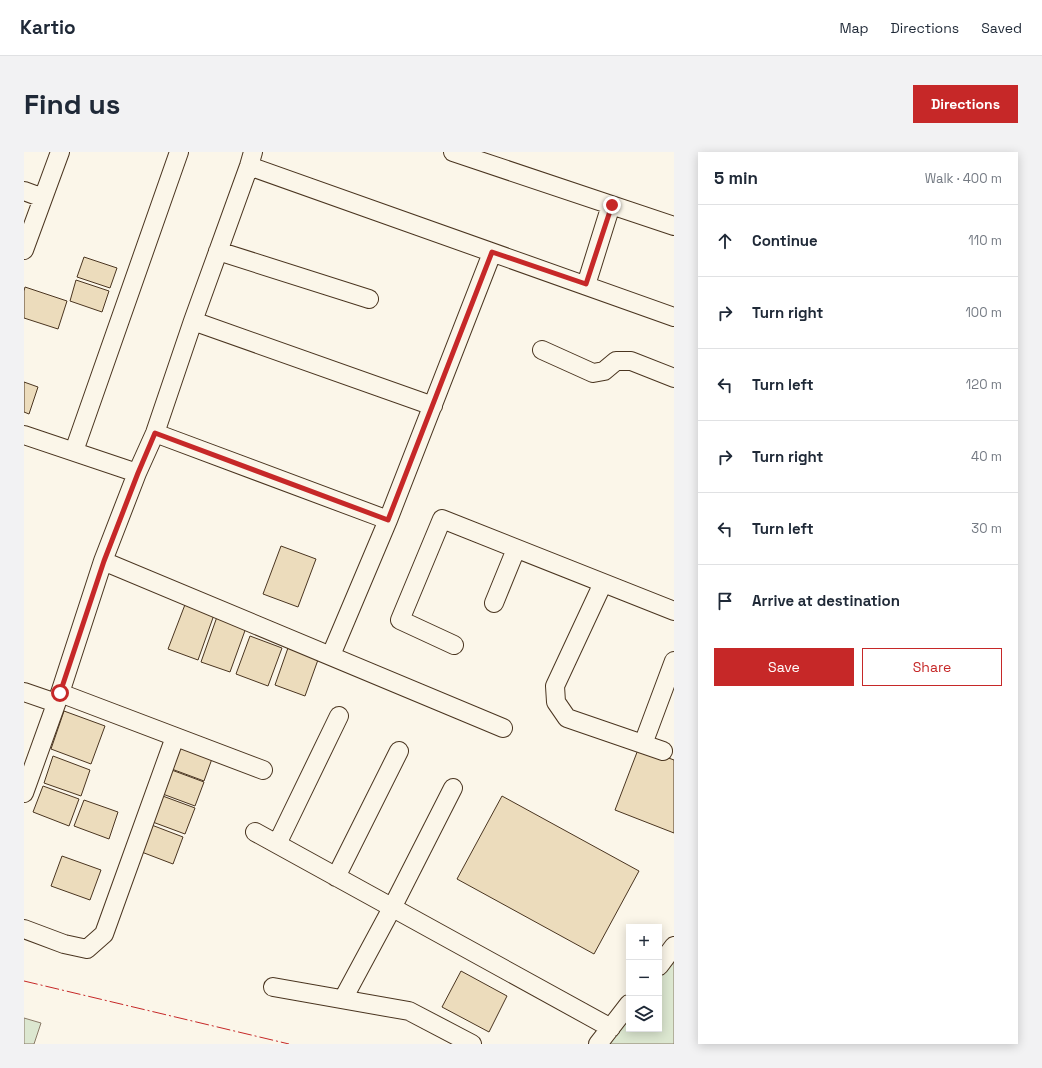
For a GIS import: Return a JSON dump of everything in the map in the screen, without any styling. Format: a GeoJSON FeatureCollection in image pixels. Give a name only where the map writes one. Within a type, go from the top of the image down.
{"type":"FeatureCollection","features":[{"type":"Feature","properties":{"kind":"street"},"geometry":{"type":"LineString","coordinates":[[24,250],[60,152]]}},
{"type":"Feature","properties":{"kind":"street"},"geometry":{"type":"LineString","coordinates":[[74,451],[179,152]]}},
{"type":"Feature","properties":{"kind":"street"},"geometry":{"type":"LineString","coordinates":[[453,152],[674,226]]}},
{"type":"Feature","properties":{"kind":"street"},"geometry":{"type":"LineString","coordinates":[[24,794],[104,561],[155,433],[251,159],[492,252],[674,316]]}},
{"type":"Feature","properties":{"kind":"street"},"geometry":{"type":"LineString","coordinates":[[24,191],[43,198]]}},
{"type":"Feature","properties":{"kind":"street"},"geometry":{"type":"LineString","coordinates":[[586,284],[612,205]]}},
{"type":"Feature","properties":{"kind":"street"},"geometry":{"type":"LineString","coordinates":[[218,251],[369,299]]}},
{"type":"Feature","properties":{"kind":"street"},"geometry":{"type":"LineString","coordinates":[[331,655],[388,520],[492,252]]}},
{"type":"Feature","properties":{"kind":"street"},"geometry":{"type":"LineString","coordinates":[[193,321],[433,406]]}},
{"type":"Feature","properties":{"kind":"street"},"geometry":{"type":"LineString","coordinates":[[542,350],[593,373],[604,371],[616,361],[631,361],[674,378]]}},
{"type":"Feature","properties":{"kind":"street"},"geometry":{"type":"LineString","coordinates":[[155,433],[388,520]]}},
{"type":"Feature","properties":{"kind":"street"},"geometry":{"type":"LineString","coordinates":[[24,435],[138,473]]}},
{"type":"Feature","properties":{"kind":"street"},"geometry":{"type":"LineString","coordinates":[[454,644],[400,620],[442,519],[674,611]]}},
{"type":"Feature","properties":{"kind":"street"},"geometry":{"type":"LineString","coordinates":[[494,603],[516,549]]}},
{"type":"Feature","properties":{"kind":"street"},"geometry":{"type":"LineString","coordinates":[[104,561],[503,728]]}},
{"type":"Feature","properties":{"kind":"street"},"geometry":{"type":"LineString","coordinates":[[603,583],[555,686],[556,702],[567,718],[663,751]]}},
{"type":"Feature","properties":{"kind":"street"},"geometry":{"type":"LineString","coordinates":[[643,744],[674,661]]}},
{"type":"Feature","properties":{"kind":"street"},"geometry":{"type":"LineString","coordinates":[[24,692],[58,698],[175,737],[263,770]]}},
{"type":"Feature","properties":{"kind":"street"},"geometry":{"type":"LineString","coordinates":[[277,844],[339,716]]}},
{"type":"Feature","properties":{"kind":"street"},"geometry":{"type":"LineString","coordinates":[[24,929],[64,944],[88,949],[104,934],[175,737]]}},
{"type":"Feature","properties":{"kind":"street"},"geometry":{"type":"LineString","coordinates":[[336,877],[399,751]]}},
{"type":"Feature","properties":{"kind":"street"},"geometry":{"type":"LineString","coordinates":[[343,999],[392,908],[453,788]]}},
{"type":"Feature","properties":{"kind":"street"},"geometry":{"type":"LineString","coordinates":[[255,832],[611,1028]]}},
{"type":"Feature","properties":{"kind":"street"},"geometry":{"type":"LineString","coordinates":[[662,962],[674,946]]}},
{"type":"Feature","properties":{"kind":"street"},"geometry":{"type":"LineString","coordinates":[[272,987],[409,1011],[472,1044]]}},
{"type":"Feature","properties":{"kind":"street"},"geometry":{"type":"LineString","coordinates":[[598,1044],[626,1008]]}},
{"type":"Feature","properties":{"kind":"green space"},"geometry":{"type":"Polygon","coordinates":[[[674,959],[674,1044],[602,1044],[626,1016],[626,1032],[662,1032],[662,973],[674,959]]]}},
{"type":"Feature","properties":{"kind":"green space"},"geometry":{"type":"Polygon","coordinates":[[[24,1018],[41,1023],[34,1044],[24,1044],[24,1018]]]}},
{"type":"Feature","properties":{"kind":"building"},"geometry":{"type":"Polygon","coordinates":[[[84,257],[117,268],[110,288],[77,277],[84,257]]]}},
{"type":"Feature","properties":{"kind":"building"},"geometry":{"type":"Polygon","coordinates":[[[76,280],[109,291],[102,312],[70,301],[76,280]]]}},
{"type":"Feature","properties":{"kind":"building"},"geometry":{"type":"Polygon","coordinates":[[[25,287],[67,301],[58,329],[24,318],[25,287]]]}},
{"type":"Feature","properties":{"kind":"building"},"geometry":{"type":"Polygon","coordinates":[[[24,382],[38,387],[29,414],[24,412],[24,382]]]}},
{"type":"Feature","properties":{"kind":"building"},"geometry":{"type":"Polygon","coordinates":[[[281,546],[316,559],[298,607],[263,594],[281,546]]]}},
{"type":"Feature","properties":{"kind":"building"},"geometry":{"type":"Polygon","coordinates":[[[186,602],[215,612],[198,660],[168,649],[186,602]]]}},
{"type":"Feature","properties":{"kind":"building"},"geometry":{"type":"Polygon","coordinates":[[[218,614],[247,625],[230,672],[201,662],[218,614]]]}},
{"type":"Feature","properties":{"kind":"building"},"geometry":{"type":"Polygon","coordinates":[[[250,636],[282,648],[268,686],[236,674],[250,636]]]}},
{"type":"Feature","properties":{"kind":"building"},"geometry":{"type":"Polygon","coordinates":[[[289,645],[319,657],[305,696],[275,685],[289,645]]]}},
{"type":"Feature","properties":{"kind":"building"},"geometry":{"type":"Polygon","coordinates":[[[64,711],[105,726],[91,764],[51,749],[64,711]]]}},
{"type":"Feature","properties":{"kind":"building"},"geometry":{"type":"Polygon","coordinates":[[[178,743],[213,756],[204,781],[169,768],[178,743]]]}},
{"type":"Feature","properties":{"kind":"building"},"geometry":{"type":"Polygon","coordinates":[[[639,747],[674,760],[674,833],[615,810],[639,747]]]}},
{"type":"Feature","properties":{"kind":"building"},"geometry":{"type":"Polygon","coordinates":[[[53,756],[90,770],[81,796],[44,783],[53,756]]]}},
{"type":"Feature","properties":{"kind":"building"},"geometry":{"type":"Polygon","coordinates":[[[169,769],[204,782],[195,806],[160,793],[169,769]]]}},
{"type":"Feature","properties":{"kind":"building"},"geometry":{"type":"Polygon","coordinates":[[[43,786],[79,799],[69,826],[33,812],[43,786]]]}},
{"type":"Feature","properties":{"kind":"building"},"geometry":{"type":"Polygon","coordinates":[[[160,795],[195,808],[185,834],[150,821],[160,795]]]}},
{"type":"Feature","properties":{"kind":"building"},"geometry":{"type":"Polygon","coordinates":[[[502,796],[639,871],[594,954],[457,879],[502,796]]]}},
{"type":"Feature","properties":{"kind":"building"},"geometry":{"type":"Polygon","coordinates":[[[84,800],[118,812],[109,839],[74,826],[84,800]]]}},
{"type":"Feature","properties":{"kind":"building"},"geometry":{"type":"Polygon","coordinates":[[[149,824],[183,837],[173,864],[139,851],[149,824]]]}},
{"type":"Feature","properties":{"kind":"building"},"geometry":{"type":"Polygon","coordinates":[[[62,856],[101,870],[90,900],[51,886],[62,856]]]}},
{"type":"Feature","properties":{"kind":"building"},"geometry":{"type":"Polygon","coordinates":[[[461,971],[507,996],[489,1032],[442,1007],[461,971]]]}},
{"type":"Feature","properties":{"kind":"power"},"geometry":{"type":"LineString","coordinates":[[24,981],[289,1044]]}},
{"type":"Feature","properties":{"kind":"route"},"geometry":{"type":"LineString","coordinates":[[60,693],[104,561],[155,433],[388,520],[492,252],[586,284],[612,205]]}}]}
